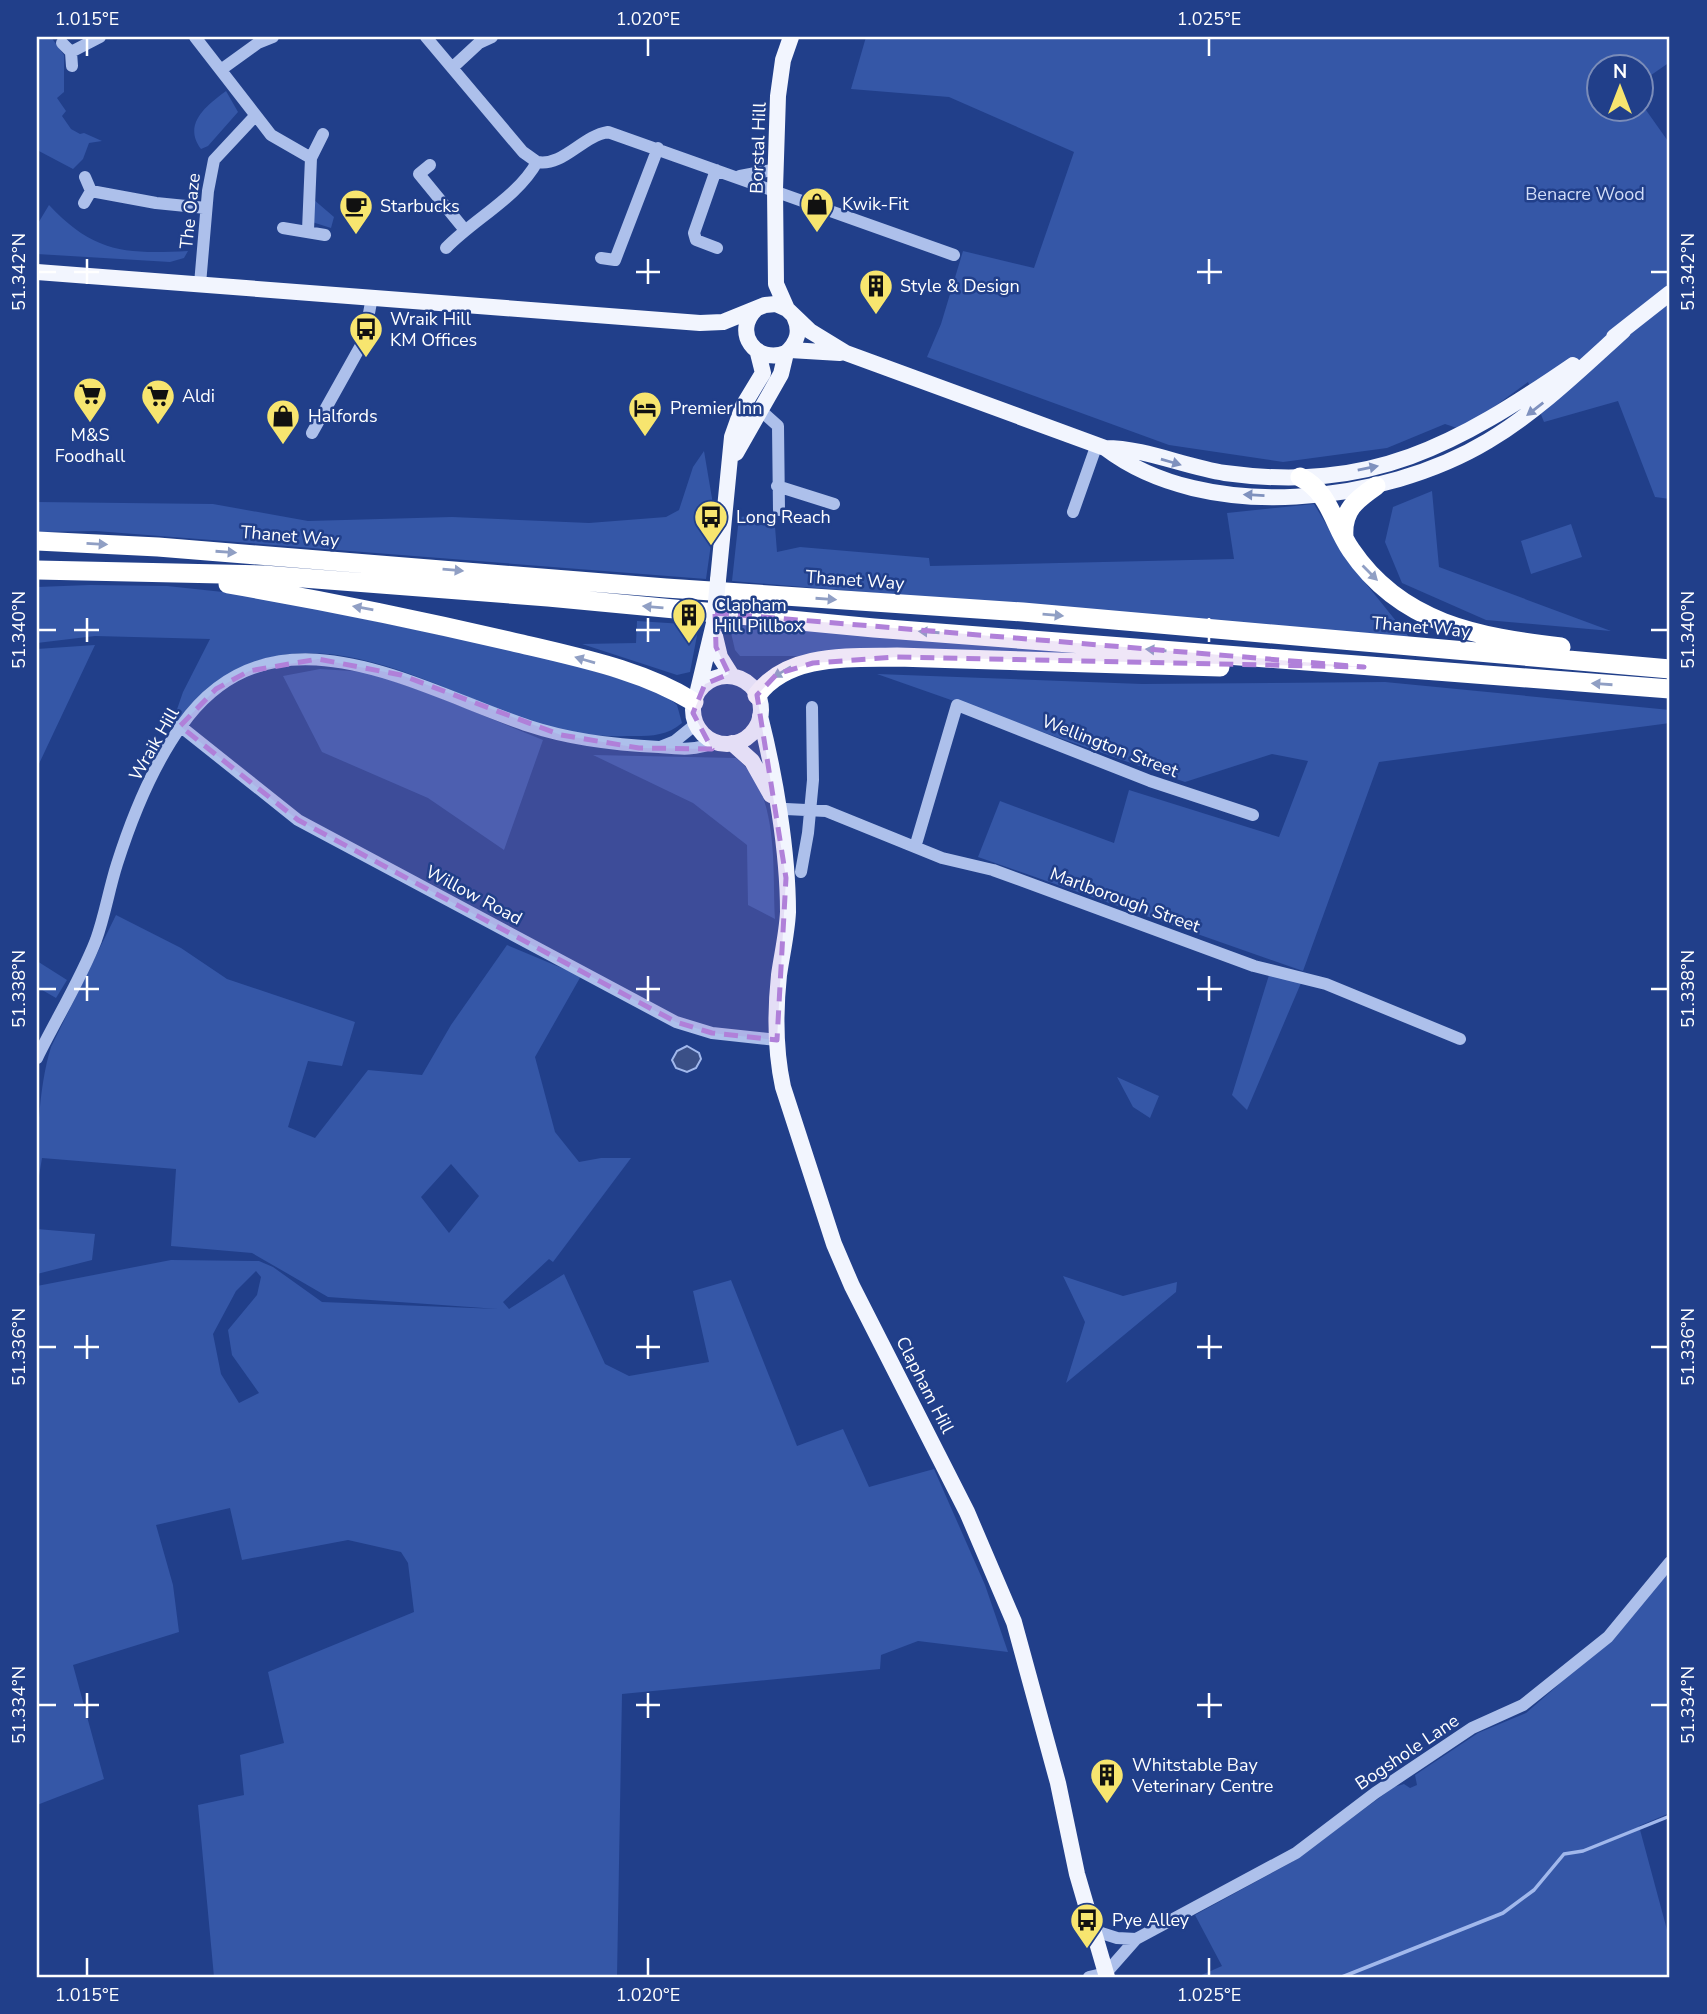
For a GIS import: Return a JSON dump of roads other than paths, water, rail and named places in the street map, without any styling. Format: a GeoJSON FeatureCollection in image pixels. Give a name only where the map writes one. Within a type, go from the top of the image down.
{"type":"FeatureCollection","features":[{"type":"Feature","properties":{"kind":"highway"},"geometry":{"type":"LineString","coordinates":[[1300,477],[1322,494],[1344,539],[1360,562],[1397,598],[1427,616],[1469,634],[1670,661]]}},
{"type":"Feature","properties":{"kind":"highway"},"geometry":{"type":"LineString","coordinates":[[1344,539],[1344,522],[1350,507],[1376,486]]}},
{"type":"Feature","properties":{"kind":"highway","name":"Thanet Way"},"geometry":{"type":"LineString","coordinates":[[37,541],[158,547],[666,588],[1023,612],[1670,668]]}},
{"type":"Feature","properties":{"kind":"highway"},"geometry":{"type":"LineString","coordinates":[[37,570],[152,570],[264,575],[548,597],[874,628],[1670,689]]}},
{"type":"Feature","properties":{"kind":"highway"},"geometry":{"type":"LineString","coordinates":[[152,570],[395,613],[648,678],[695,697]]}},
{"type":"Feature","properties":{"kind":"highway"},"geometry":{"type":"LineString","coordinates":[[757,695],[766,682],[793,666],[875,658],[1178,667],[1364,667]]}},
{"type":"Feature","properties":{"kind":"main road","name":"Borstal Hill"},"geometry":{"type":"LineString","coordinates":[[791,37],[783,60],[778,96],[775,189],[776,284],[791,312]]}},
{"type":"Feature","properties":{"kind":"main road","name":"Borstal Hill"},"geometry":{"type":"LineString","coordinates":[[758,308],[775,263]]}},
{"type":"Feature","properties":{"kind":"main road"},"geometry":{"type":"LineString","coordinates":[[37,272],[700,323],[728,329],[754,347],[775,356],[788,351],[846,353]]}},
{"type":"Feature","properties":{"kind":"main road"},"geometry":{"type":"LineString","coordinates":[[730,320],[758,301],[768,286]]}},
{"type":"Feature","properties":{"kind":"main road"},"geometry":{"type":"LineString","coordinates":[[700,323],[730,320],[758,308],[776,304],[791,312],[810,331],[846,353],[1101,446],[1153,476],[1198,487],[1252,495],[1322,494],[1376,486],[1441,466],[1506,430],[1546,400],[1670,293]]}},
{"type":"Feature","properties":{"kind":"main road"},"geometry":{"type":"LineString","coordinates":[[695,697],[712,679],[732,676],[742,679],[757,695],[760,716],[750,734],[732,743],[715,741],[707,737],[696,724],[695,697],[714,623],[729,469],[737,418],[763,373],[747,321],[758,308]]}},
{"type":"Feature","properties":{"kind":"main road"},"geometry":{"type":"LineString","coordinates":[[729,469],[759,408],[781,374],[788,351],[798,337],[791,312]]}},
{"type":"Feature","properties":{"kind":"main road"},"geometry":{"type":"LineString","coordinates":[[1101,446],[1126,448],[1189,467],[1223,472],[1300,477],[1373,468],[1447,443],[1507,410],[1623,331]]}},
{"type":"Feature","properties":{"kind":"main road"},"geometry":{"type":"LineString","coordinates":[[714,623],[720,657],[732,676]]}},
{"type":"Feature","properties":{"kind":"main road","name":"Clapham Hill"},"geometry":{"type":"LineString","coordinates":[[760,716],[773,770],[783,841],[788,913],[776,1013],[783,1087],[834,1244],[852,1286],[961,1501],[1014,1622],[1058,1783],[1077,1874],[1107,1975]]}},
{"type":"Feature","properties":{"kind":"main road","name":"Clapham Hill"},"geometry":{"type":"LineString","coordinates":[[732,743],[761,773],[777,811]]}},
{"type":"Feature","properties":{"kind":"street"},"geometry":{"type":"LineString","coordinates":[[72,66],[66,47],[100,37]]}},
{"type":"Feature","properties":{"kind":"street"},"geometry":{"type":"LineString","coordinates":[[195,37],[222,69],[255,116],[282,144],[311,158]]}},
{"type":"Feature","properties":{"kind":"street"},"geometry":{"type":"LineString","coordinates":[[222,69],[258,43],[273,37]]}},
{"type":"Feature","properties":{"kind":"street"},"geometry":{"type":"LineString","coordinates":[[426,37],[523,152],[537,162],[553,162],[581,142],[608,132],[740,176],[954,255]]}},
{"type":"Feature","properties":{"kind":"street"},"geometry":{"type":"LineString","coordinates":[[453,68],[480,43],[492,37]]}},
{"type":"Feature","properties":{"kind":"street","name":"The Oaze"},"geometry":{"type":"LineString","coordinates":[[200,284],[206,208],[214,160],[255,116]]}},
{"type":"Feature","properties":{"kind":"street"},"geometry":{"type":"LineString","coordinates":[[308,230],[311,158],[323,134]]}},
{"type":"Feature","properties":{"kind":"street"},"geometry":{"type":"LineString","coordinates":[[601,258],[615,260],[658,148]]}},
{"type":"Feature","properties":{"kind":"street"},"geometry":{"type":"LineString","coordinates":[[446,248],[464,229],[526,179],[537,162]]}},
{"type":"Feature","properties":{"kind":"street"},"geometry":{"type":"LineString","coordinates":[[430,166],[419,174],[464,229]]}},
{"type":"Feature","properties":{"kind":"street"},"geometry":{"type":"LineString","coordinates":[[740,176],[777,169]]}},
{"type":"Feature","properties":{"kind":"street"},"geometry":{"type":"LineString","coordinates":[[716,170],[694,233],[696,240],[717,248]]}},
{"type":"Feature","properties":{"kind":"street"},"geometry":{"type":"LineString","coordinates":[[85,177],[91,191],[85,203]]}},
{"type":"Feature","properties":{"kind":"street"},"geometry":{"type":"LineString","coordinates":[[91,191],[156,203],[206,208]]}},
{"type":"Feature","properties":{"kind":"street"},"geometry":{"type":"LineString","coordinates":[[283,228],[308,230],[325,235]]}},
{"type":"Feature","properties":{"kind":"street"},"geometry":{"type":"LineString","coordinates":[[312,433],[364,340],[372,297]]}},
{"type":"Feature","properties":{"kind":"street"},"geometry":{"type":"LineString","coordinates":[[759,408],[778,426],[779,510]]}},
{"type":"Feature","properties":{"kind":"street"},"geometry":{"type":"LineString","coordinates":[[1073,512],[1101,446]]}},
{"type":"Feature","properties":{"kind":"street"},"geometry":{"type":"LineString","coordinates":[[777,486],[834,504]]}},
{"type":"Feature","properties":{"kind":"street","name":"Wraik Hill"},"geometry":{"type":"LineString","coordinates":[[37,1058],[96,940],[118,863],[136,814],[180,726],[203,700],[241,675],[279,662],[318,659],[368,666],[401,675],[507,718],[562,735],[614,745],[690,750],[715,741]]}},
{"type":"Feature","properties":{"kind":"street","name":"Wellington Street"},"geometry":{"type":"LineString","coordinates":[[916,844],[957,705],[1150,781],[1253,815]]}},
{"type":"Feature","properties":{"kind":"street"},"geometry":{"type":"LineString","coordinates":[[800,872],[810,809],[807,714]]}},
{"type":"Feature","properties":{"kind":"street"},"geometry":{"type":"LineString","coordinates":[[660,747],[675,741],[696,724]]}},
{"type":"Feature","properties":{"kind":"street","name":"Willow Road"},"geometry":{"type":"LineString","coordinates":[[180,726],[298,820],[676,1022],[712,1033],[777,1040]]}},
{"type":"Feature","properties":{"kind":"street","name":"Marlborough Street"},"geometry":{"type":"LineString","coordinates":[[777,811],[826,811],[916,844],[942,858],[993,870],[1254,966],[1326,984],[1460,1039]]}},
{"type":"Feature","properties":{"kind":"street","name":"Bogshole Lane"},"geometry":{"type":"LineString","coordinates":[[1107,1975],[1136,1939],[1296,1853],[1375,1793],[1472,1728],[1523,1706],[1608,1637],[1670,1562]]}},
{"type":"Feature","properties":{"kind":"street"},"geometry":{"type":"LineString","coordinates":[[1095,1931],[1117,1938],[1136,1939]]}},
{"type":"Feature","properties":{"kind":"street"},"geometry":{"type":"LineString","coordinates":[[1089,1977],[1107,1975]]}},
{"type":"Feature","properties":{"kind":"waterway"},"geometry":{"type":"LineString","coordinates":[[1342,1977],[1503,1913],[1534,1890],[1564,1854],[1583,1851],[1670,1816]]}},
{"type":"Feature","properties":{"kind":"place","name":"Kwik-Fit"},"geometry":{"type":"Point","coordinates":[817,234]}},
{"type":"Feature","properties":{"kind":"place","name":"Starbucks"},"geometry":{"type":"Point","coordinates":[356,236]}},
{"type":"Feature","properties":{"kind":"place","name":"Style & Design"},"geometry":{"type":"Point","coordinates":[876,316]}},
{"type":"Feature","properties":{"kind":"place","name":"Wraik Hill KM Offices"},"geometry":{"type":"Point","coordinates":[366,359]}},
{"type":"Feature","properties":{"kind":"place","name":"M&S Foodhall"},"geometry":{"type":"Point","coordinates":[90,424]}},
{"type":"Feature","properties":{"kind":"place","name":"Aldi"},"geometry":{"type":"Point","coordinates":[158,426]}},
{"type":"Feature","properties":{"kind":"place","name":"Premier Inn"},"geometry":{"type":"Point","coordinates":[645,438]}},
{"type":"Feature","properties":{"kind":"place","name":"Halfords"},"geometry":{"type":"Point","coordinates":[283,446]}},
{"type":"Feature","properties":{"kind":"place","name":"Long Reach"},"geometry":{"type":"Point","coordinates":[711,547]}},
{"type":"Feature","properties":{"kind":"place","name":"Clapham Hill Pillbox"},"geometry":{"type":"Point","coordinates":[689,645]}},
{"type":"Feature","properties":{"kind":"place","name":"Whitstable Bay Veterinary Centre"},"geometry":{"type":"Point","coordinates":[1107,1805]}},
{"type":"Feature","properties":{"kind":"place","name":"Pye Alley"},"geometry":{"type":"Point","coordinates":[1087,1950]}},
{"type":"Feature","properties":{"kind":"park label","name":"Benacre Wood"},"geometry":{"type":"Point","coordinates":[1585,194]}}]}
